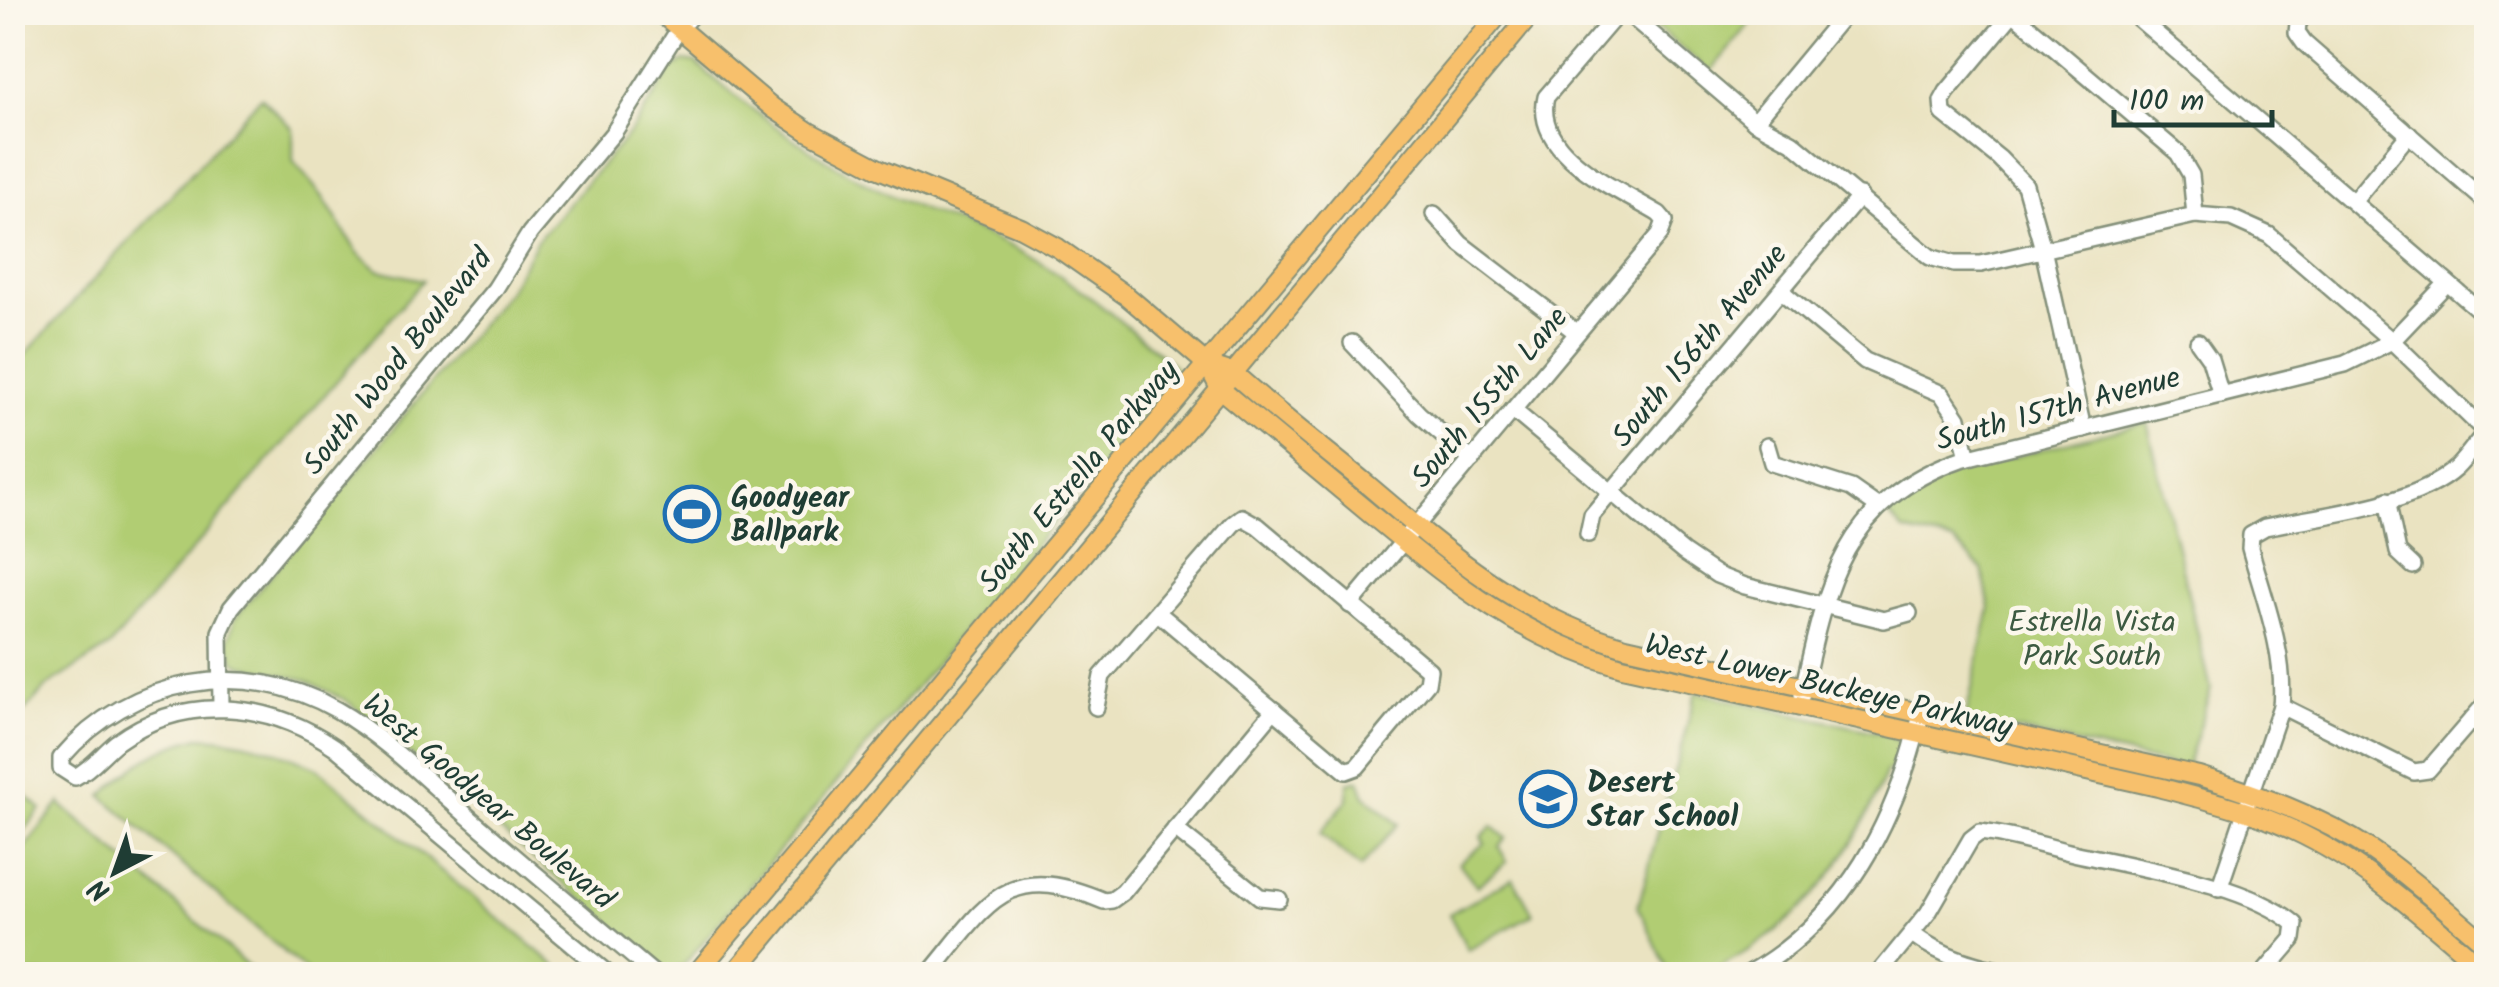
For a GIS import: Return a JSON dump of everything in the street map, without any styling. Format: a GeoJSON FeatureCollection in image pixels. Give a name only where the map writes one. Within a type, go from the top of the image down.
{"type":"FeatureCollection","features":[{"type":"Feature","properties":{"kind":"main road","name":"West Lower Buckeye Parkway"},"geometry":{"type":"LineString","coordinates":[[660,12],[773,108],[808,132],[880,169],[1022,228],[1128,297],[1208,365],[1233,374],[1488,607],[1546,640],[1622,667],[1916,734],[2158,787],[2303,812],[2372,851],[2486,944]]}},
{"type":"Feature","properties":{"kind":"main road","name":"South Estrella Parkway"},"geometry":{"type":"LineString","coordinates":[[696,974],[1501,12]]}},
{"type":"Feature","properties":{"kind":"main road","name":"South Estrella Parkway"},"geometry":{"type":"LineString","coordinates":[[734,974],[1533,12]]}},
{"type":"Feature","properties":{"kind":"main road","name":"West Lower Buckeye Parkway"},"geometry":{"type":"LineString","coordinates":[[1208,365],[1220,389],[1410,534],[1553,620],[1598,639],[2199,776],[2345,858],[2386,886],[2486,972]]}},
{"type":"Feature","properties":{"kind":"street","name":"South Wood Boulevard"},"geometry":{"type":"LineString","coordinates":[[222,708],[220,632],[231,608],[495,289],[542,216],[614,132],[679,29],[694,12]]}},
{"type":"Feature","properties":{"kind":"street"},"geometry":{"type":"LineString","coordinates":[[1755,122],[1846,12]]}},
{"type":"Feature","properties":{"kind":"street"},"geometry":{"type":"LineString","coordinates":[[2131,12],[2486,316]]}},
{"type":"Feature","properties":{"kind":"street"},"geometry":{"type":"LineString","coordinates":[[2307,12],[2298,23],[2297,33],[2486,202]]}},
{"type":"Feature","properties":{"kind":"street"},"geometry":{"type":"LineString","coordinates":[[2476,12],[2486,21]]}},
{"type":"Feature","properties":{"kind":"street"},"geometry":{"type":"LineString","coordinates":[[1618,13],[1630,15],[1755,122],[1792,142],[1930,257],[1954,264],[1981,264],[2196,215],[2231,218],[2268,234],[2392,341],[2486,432],[2456,468],[2423,489],[2264,527],[2251,535],[2250,548],[2280,660],[2281,706],[2219,889]]}},
{"type":"Feature","properties":{"kind":"street","name":"South 155th Lane"},"geometry":{"type":"LineString","coordinates":[[1350,605],[1660,234],[1665,221],[1659,214],[1569,158],[1550,133],[1543,108],[1546,97],[1618,13]]}},
{"type":"Feature","properties":{"kind":"street"},"geometry":{"type":"LineString","coordinates":[[2083,429],[2025,185],[1999,158],[1943,113],[1942,101],[2013,13],[2178,152],[2191,175],[2196,215]]}},
{"type":"Feature","properties":{"kind":"street"},"geometry":{"type":"LineString","coordinates":[[2353,202],[2409,134]]}},
{"type":"Feature","properties":{"kind":"street","name":"South 156th Avenue"},"geometry":{"type":"LineString","coordinates":[[1588,534],[1592,516],[1611,492],[1860,196]]}},
{"type":"Feature","properties":{"kind":"street"},"geometry":{"type":"LineString","coordinates":[[1434,214],[1461,244],[1577,334]]}},
{"type":"Feature","properties":{"kind":"street","name":"South 157th Avenue"},"geometry":{"type":"LineString","coordinates":[[1799,707],[1825,604],[1845,551],[1878,508],[1919,476],[1968,457],[2344,364],[2392,341],[2447,283]]}},
{"type":"Feature","properties":{"kind":"street"},"geometry":{"type":"LineString","coordinates":[[1781,291],[1865,361],[1942,394],[1958,418],[1968,457]]}},
{"type":"Feature","properties":{"kind":"street"},"geometry":{"type":"LineString","coordinates":[[2198,342],[2210,359],[2221,394]]}},
{"type":"Feature","properties":{"kind":"street"},"geometry":{"type":"LineString","coordinates":[[1352,343],[1419,414],[1472,460]]}},
{"type":"Feature","properties":{"kind":"street"},"geometry":{"type":"LineString","coordinates":[[1513,410],[1683,552],[1717,575],[1745,586],[1884,620],[1909,613]]}},
{"type":"Feature","properties":{"kind":"street"},"geometry":{"type":"LineString","coordinates":[[1767,446],[1772,463],[1851,488],[1878,508]]}},
{"type":"Feature","properties":{"kind":"street"},"geometry":{"type":"LineString","coordinates":[[2387,500],[2398,552],[2412,566]]}},
{"type":"Feature","properties":{"kind":"street"},"geometry":{"type":"LineString","coordinates":[[1096,707],[1102,676],[1157,612],[1242,517],[1258,526],[1429,670],[1427,683],[1357,768],[1346,770],[1157,612]]}},
{"type":"Feature","properties":{"kind":"street","name":"West Goodyear Boulevard"},"geometry":{"type":"LineString","coordinates":[[608,974],[335,747],[286,721],[222,708],[191,709],[159,718],[117,742],[76,777],[61,768],[61,758],[76,740],[112,712],[176,685],[219,680],[278,688],[311,698],[368,731],[654,974]]}},
{"type":"Feature","properties":{"kind":"street"},"geometry":{"type":"LineString","coordinates":[[2281,706],[2414,772],[2428,770],[2486,703]]}},
{"type":"Feature","properties":{"kind":"street"},"geometry":{"type":"LineString","coordinates":[[929,974],[985,908],[1023,884],[1054,883],[1104,901],[1123,892],[1274,710]]}},
{"type":"Feature","properties":{"kind":"street"},"geometry":{"type":"LineString","coordinates":[[1754,973],[1808,930],[1860,870],[1890,817],[1922,714]]}},
{"type":"Feature","properties":{"kind":"street"},"geometry":{"type":"LineString","coordinates":[[1176,829],[1260,897],[1280,898]]}},
{"type":"Feature","properties":{"kind":"street"},"geometry":{"type":"LineString","coordinates":[[1878,974],[1912,934],[1944,889],[1971,839],[1980,832],[2219,889],[2285,916],[2295,924],[2294,939],[2263,974]]}},
{"type":"Feature","properties":{"kind":"street"},"geometry":{"type":"LineString","coordinates":[[1912,934],[1929,947],[1962,962],[2015,974]]}},
{"type":"Feature","properties":{"kind":"green space"},"geometry":{"type":"Polygon","coordinates":[[[1639,13],[1759,13],[1710,72],[1639,13]]]}},
{"type":"Feature","properties":{"kind":"green space","name":"Goodyear Ballpark"},"geometry":{"type":"Polygon","coordinates":[[[684,61],[696,63],[763,118],[835,165],[1047,267],[1174,366],[1176,380],[683,966],[668,972],[347,701],[306,680],[240,665],[234,661],[228,642],[235,618],[508,291],[537,240],[632,130],[672,69],[684,61]]]}},
{"type":"Feature","properties":{"kind":"green space"},"geometry":{"type":"Polygon","coordinates":[[[261,97],[293,129],[293,161],[322,196],[357,252],[378,270],[423,280],[110,646],[49,685],[13,723],[13,368],[261,97]]]}},
{"type":"Feature","properties":{"kind":"green space","name":"Estrella Vista Park South"},"geometry":{"type":"Polygon","coordinates":[[[2147,422],[2211,689],[2186,768],[1965,719],[1990,608],[1982,569],[1954,542],[1904,531],[1886,512],[1911,492],[1950,473],[2147,422]]]}},
{"type":"Feature","properties":{"kind":"green space"},"geometry":{"type":"Polygon","coordinates":[[[1696,692],[1889,735],[1900,744],[1896,767],[1886,771],[1863,824],[1832,872],[1795,914],[1749,950],[1719,967],[1697,975],[1670,974],[1638,907],[1696,692]]]}},
{"type":"Feature","properties":{"kind":"green space"},"geometry":{"type":"Polygon","coordinates":[[[199,737],[260,746],[317,768],[566,974],[310,974],[102,796],[146,759],[199,737]]]}},
{"type":"Feature","properties":{"kind":"green space"},"geometry":{"type":"Polygon","coordinates":[[[1359,780],[1365,796],[1398,824],[1360,868],[1320,833],[1348,799],[1348,783],[1359,780]]]}},
{"type":"Feature","properties":{"kind":"green space"},"geometry":{"type":"Polygon","coordinates":[[[12,783],[41,809],[13,845],[12,845],[12,783]]]}},
{"type":"Feature","properties":{"kind":"green space"},"geometry":{"type":"Polygon","coordinates":[[[60,803],[257,974],[13,974],[13,862],[60,803]]]}},
{"type":"Feature","properties":{"kind":"green space"},"geometry":{"type":"Polygon","coordinates":[[[1492,826],[1506,838],[1499,847],[1507,862],[1477,886],[1459,863],[1485,843],[1481,837],[1492,826]]]}},
{"type":"Feature","properties":{"kind":"green space"},"geometry":{"type":"Polygon","coordinates":[[[1513,878],[1533,914],[1468,950],[1449,914],[1513,878]]]}},
{"type":"Feature","properties":{"kind":"place","name":"Goodyear Ballpark"},"geometry":{"type":"Point","coordinates":[692,514]}},
{"type":"Feature","properties":{"kind":"place","name":"Desert Star School"},"geometry":{"type":"Point","coordinates":[1548,799]}}]}
